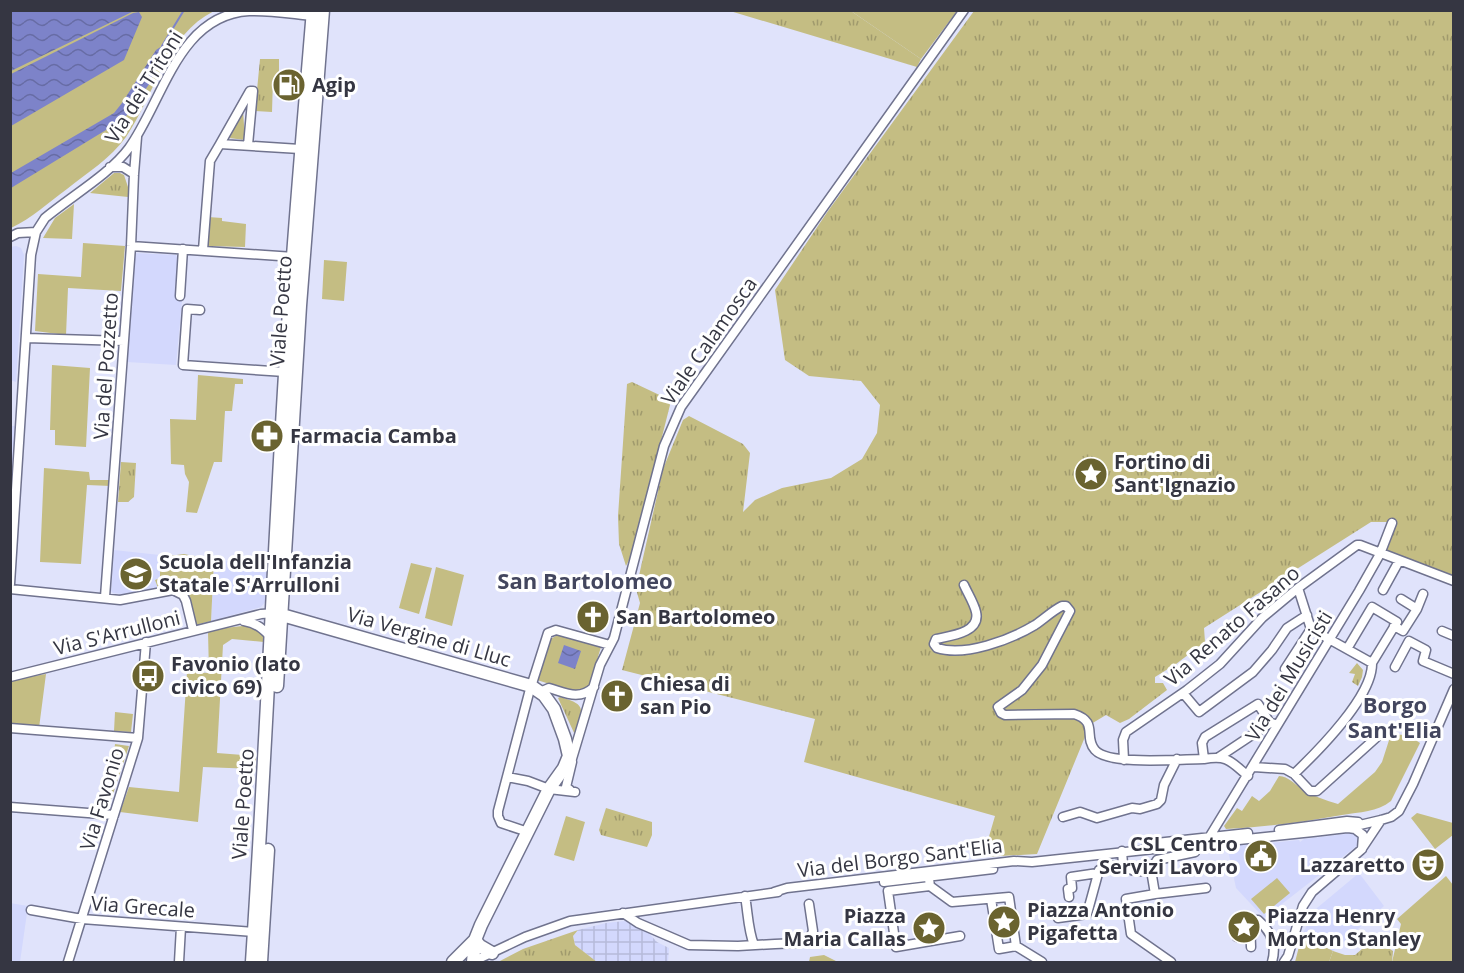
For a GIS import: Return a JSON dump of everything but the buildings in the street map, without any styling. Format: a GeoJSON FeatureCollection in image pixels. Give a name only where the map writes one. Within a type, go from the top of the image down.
{"type":"FeatureCollection","features":[{"type":"Feature","properties":{"kind":"main road","name":"Viale Poetto"},"geometry":{"type":"LineString","coordinates":[[261,963],[277,614],[285,372],[300,149],[316,12]]}},
{"type":"Feature","properties":{"kind":"main road","name":"Viale Poetto"},"geometry":{"type":"LineString","coordinates":[[252,963],[272,638],[277,614],[300,306],[316,12]]}},
{"type":"Feature","properties":{"kind":"main road","name":"Via Vergine di Lluc"},"geometry":{"type":"LineString","coordinates":[[277,614],[535,689]]}},
{"type":"Feature","properties":{"kind":"main road"},"geometry":{"type":"LineString","coordinates":[[453,963],[475,940],[549,789],[568,765],[566,739],[554,709],[535,689]]}},
{"type":"Feature","properties":{"kind":"main road"},"geometry":{"type":"LineString","coordinates":[[475,940],[489,958]]}},
{"type":"Feature","properties":{"kind":"main road"},"geometry":{"type":"LineString","coordinates":[[473,962],[475,940]]}},
{"type":"Feature","properties":{"kind":"street","name":"Viale Calamosca"},"geometry":{"type":"LineString","coordinates":[[549,789],[572,791],[566,788],[568,765],[600,665],[620,618],[664,446],[681,406],[964,10]]}},
{"type":"Feature","properties":{"kind":"street","name":"Via dei Tritoni"},"geometry":{"type":"LineString","coordinates":[[36,232],[45,218],[127,151],[182,54],[197,33],[224,15],[251,11],[316,12]]}},
{"type":"Feature","properties":{"kind":"street"},"geometry":{"type":"LineString","coordinates":[[203,250],[210,161],[250,91],[253,91],[248,145]]}},
{"type":"Feature","properties":{"kind":"street","name":"Via del Pozzetto"},"geometry":{"type":"LineString","coordinates":[[105,597],[137,136]]}},
{"type":"Feature","properties":{"kind":"street"},"geometry":{"type":"LineString","coordinates":[[220,144],[300,149]]}},
{"type":"Feature","properties":{"kind":"street","name":"Via dei Tritoni"},"geometry":{"type":"LineString","coordinates":[[109,167],[123,167],[134,174]]}},
{"type":"Feature","properties":{"kind":"street"},"geometry":{"type":"LineString","coordinates":[[10,237],[36,232],[31,255],[10,584]]}},
{"type":"Feature","properties":{"kind":"street"},"geometry":{"type":"LineString","coordinates":[[131,246],[294,256]]}},
{"type":"Feature","properties":{"kind":"street"},"geometry":{"type":"LineString","coordinates":[[180,296],[183,249]]}},
{"type":"Feature","properties":{"kind":"street"},"geometry":{"type":"LineString","coordinates":[[200,310],[187,309],[183,365],[285,372]]}},
{"type":"Feature","properties":{"kind":"street"},"geometry":{"type":"LineString","coordinates":[[27,338],[124,341]]}},
{"type":"Feature","properties":{"kind":"street","name":"Via dei Musicisti"},"geometry":{"type":"LineString","coordinates":[[1210,839],[1254,767],[1274,724],[1330,638],[1380,554],[1392,523]]}},
{"type":"Feature","properties":{"kind":"street","name":"Via Renato Fasano"},"geometry":{"type":"LineString","coordinates":[[1125,760],[1123,740],[1126,732],[1183,693],[1220,664],[1256,625],[1298,588],[1357,545],[1454,581]]}},
{"type":"Feature","properties":{"kind":"street"},"geometry":{"type":"LineString","coordinates":[[1383,590],[1400,561]]}},
{"type":"Feature","properties":{"kind":"street"},"geometry":{"type":"LineString","coordinates":[[964,585],[976,614],[975,622],[971,627],[952,637],[936,639],[934,642],[936,647],[958,652],[1012,637],[1037,623],[1055,609],[1062,606],[1068,608],[1069,615],[1042,664],[1022,690],[998,707],[1005,715],[1074,714],[1085,718],[1090,727],[1091,743],[1095,750],[1111,758],[1125,760],[1219,757],[1226,758],[1248,776]]}},
{"type":"Feature","properties":{"kind":"street"},"geometry":{"type":"LineString","coordinates":[[1298,588],[1311,629],[1372,663]]}},
{"type":"Feature","properties":{"kind":"street"},"geometry":{"type":"LineString","coordinates":[[10,589],[120,600],[179,592],[186,601],[193,630]]}},
{"type":"Feature","properties":{"kind":"street"},"geometry":{"type":"LineString","coordinates":[[1394,626],[1403,632],[1423,594]]}},
{"type":"Feature","properties":{"kind":"street"},"geometry":{"type":"LineString","coordinates":[[1401,599],[1417,609]]}},
{"type":"Feature","properties":{"kind":"street"},"geometry":{"type":"LineString","coordinates":[[1294,774],[1347,718],[1371,675],[1372,663],[1397,622],[1372,608],[1347,649]]}},
{"type":"Feature","properties":{"kind":"street","name":"Via S'Arrulloni"},"geometry":{"type":"LineString","coordinates":[[10,677],[193,630],[277,614]]}},
{"type":"Feature","properties":{"kind":"street"},"geometry":{"type":"LineString","coordinates":[[1183,693],[1199,712],[1253,672],[1287,628],[1307,615]]}},
{"type":"Feature","properties":{"kind":"street","name":"Via S'Arrulloni"},"geometry":{"type":"LineString","coordinates":[[232,621],[252,622],[272,638]]}},
{"type":"Feature","properties":{"kind":"street"},"geometry":{"type":"LineString","coordinates":[[1285,669],[1311,629]]}},
{"type":"Feature","properties":{"kind":"street"},"geometry":{"type":"LineString","coordinates":[[528,832],[505,825],[499,820],[498,811],[535,689],[546,637],[550,631],[556,630],[610,645]]}},
{"type":"Feature","properties":{"kind":"street"},"geometry":{"type":"LineString","coordinates":[[1442,631],[1454,636]]}},
{"type":"Feature","properties":{"kind":"street"},"geometry":{"type":"LineString","coordinates":[[1395,667],[1409,641],[1426,650],[1423,661],[1454,674]]}},
{"type":"Feature","properties":{"kind":"street","name":"Via Favonio"},"geometry":{"type":"LineString","coordinates":[[68,963],[138,738],[146,642]]}},
{"type":"Feature","properties":{"kind":"street"},"geometry":{"type":"LineString","coordinates":[[535,689],[549,688],[575,696],[583,696],[594,687]]}},
{"type":"Feature","properties":{"kind":"street","name":"Via del Borgo Sant'Elia"},"geometry":{"type":"LineString","coordinates":[[1210,839],[1347,828],[1391,818],[1403,804],[1454,689]]}},
{"type":"Feature","properties":{"kind":"street"},"geometry":{"type":"LineString","coordinates":[[1204,759],[1202,743],[1205,737],[1258,704],[1274,724],[1219,757]]}},
{"type":"Feature","properties":{"kind":"street"},"geometry":{"type":"LineString","coordinates":[[10,728],[138,738]]}},
{"type":"Feature","properties":{"kind":"street"},"geometry":{"type":"LineString","coordinates":[[1254,767],[1285,769],[1294,774],[1310,791],[1317,791],[1377,736]]}},
{"type":"Feature","properties":{"kind":"street"},"geometry":{"type":"LineString","coordinates":[[1063,817],[1080,812],[1097,818],[1157,804],[1161,800],[1164,785],[1177,759]]}},
{"type":"Feature","properties":{"kind":"street"},"geometry":{"type":"LineString","coordinates":[[507,777],[528,781],[549,789]]}},
{"type":"Feature","properties":{"kind":"street"},"geometry":{"type":"LineString","coordinates":[[10,807],[114,815]]}},
{"type":"Feature","properties":{"kind":"street"},"geometry":{"type":"LineString","coordinates":[[1286,960],[1303,906],[1312,891],[1362,850],[1381,820]]}},
{"type":"Feature","properties":{"kind":"street","name":"Via del Borgo Sant'Elia"},"geometry":{"type":"LineString","coordinates":[[473,962],[489,958],[525,937],[570,921],[774,892],[929,878],[1015,866],[1032,861],[1135,851],[1347,821],[1366,823]]}},
{"type":"Feature","properties":{"kind":"street"},"geometry":{"type":"LineString","coordinates":[[1347,828],[1355,829],[1363,835],[1362,850]]}},
{"type":"Feature","properties":{"kind":"street"},"geometry":{"type":"LineString","coordinates":[[1123,864],[1127,851]]}},
{"type":"Feature","properties":{"kind":"street"},"geometry":{"type":"LineString","coordinates":[[1155,894],[1151,870],[1157,860],[1195,852]]}},
{"type":"Feature","properties":{"kind":"street"},"geometry":{"type":"LineString","coordinates":[[1058,918],[1088,914],[1098,873],[1103,868],[1123,864],[1134,872],[1151,870]]}},
{"type":"Feature","properties":{"kind":"street"},"geometry":{"type":"LineString","coordinates":[[1069,897],[1068,889],[1072,888],[1071,877],[1098,873]]}},
{"type":"Feature","properties":{"kind":"street"},"geometry":{"type":"LineString","coordinates":[[888,891],[929,878],[952,902],[1009,897],[1016,946]]}},
{"type":"Feature","properties":{"kind":"street","name":"Via del Borgo Sant'Elia"},"geometry":{"type":"LineString","coordinates":[[774,892],[787,888],[929,878]]}},
{"type":"Feature","properties":{"kind":"street"},"geometry":{"type":"LineString","coordinates":[[887,882],[896,947],[960,936]]}},
{"type":"Feature","properties":{"kind":"street"},"geometry":{"type":"LineString","coordinates":[[1170,962],[1131,934],[1126,899],[1206,888]]}},
{"type":"Feature","properties":{"kind":"street"},"geometry":{"type":"LineString","coordinates":[[745,896],[749,933],[754,945]]}},
{"type":"Feature","properties":{"kind":"street"},"geometry":{"type":"LineString","coordinates":[[992,899],[999,949],[1016,946],[1042,963]]}},
{"type":"Feature","properties":{"kind":"street","name":"Via del Borgo Sant'Elia"},"geometry":{"type":"LineString","coordinates":[[623,913],[639,923],[689,945],[798,943],[810,938],[813,931],[809,904]]}},
{"type":"Feature","properties":{"kind":"street","name":"Via Grecale"},"geometry":{"type":"LineString","coordinates":[[31,910],[82,919],[254,932]]}},
{"type":"Feature","properties":{"kind":"street"},"geometry":{"type":"LineString","coordinates":[[650,910],[651,922],[656,930]]}},
{"type":"Feature","properties":{"kind":"street"},"geometry":{"type":"LineString","coordinates":[[1250,920],[1251,947]]}},
{"type":"Feature","properties":{"kind":"street"},"geometry":{"type":"LineString","coordinates":[[1237,937],[1235,921],[1258,920],[1270,933],[1274,954],[1272,963]]}},
{"type":"Feature","properties":{"kind":"street"},"geometry":{"type":"LineString","coordinates":[[179,963],[181,927]]}},
{"type":"Feature","properties":{"kind":"shaded area"},"geometry":{"type":"Polygon","coordinates":[[[10,247],[21,248],[24,255],[16,382],[10,380],[10,247]]]}},
{"type":"Feature","properties":{"kind":"shaded area"},"geometry":{"type":"Polygon","coordinates":[[[134,253],[176,255],[178,260],[176,297],[182,301],[176,365],[127,362],[134,253]]]}},
{"type":"Feature","properties":{"kind":"shaded area"},"geometry":{"type":"Polygon","coordinates":[[[10,426],[15,426],[11,491],[10,426]]]}},
{"type":"Feature","properties":{"kind":"shaded area","name":"Scuola dell'Infanzia Statale S'Arrulloni"},"geometry":{"type":"Polygon","coordinates":[[[114,550],[169,556],[161,570],[160,578],[155,580],[158,588],[130,595],[113,593],[111,591],[114,550]]]}},
{"type":"Feature","properties":{"kind":"shaded area"},"geometry":{"type":"Polygon","coordinates":[[[214,560],[267,565],[266,601],[261,607],[211,621],[214,560]]]}},
{"type":"Feature","properties":{"kind":"shaded area"},"geometry":{"type":"Polygon","coordinates":[[[1354,833],[1359,836],[1358,845],[1264,918],[1236,888],[1228,850],[1238,842],[1247,840],[1250,845],[1299,840],[1300,842],[1304,839],[1354,833]]]}},
{"type":"Feature","properties":{"kind":"shaded area"},"geometry":{"type":"Polygon","coordinates":[[[1359,873],[1384,906],[1333,951],[1302,935],[1317,908],[1359,873]]]}},
{"type":"Feature","properties":{"kind":"shaded area"},"geometry":{"type":"Polygon","coordinates":[[[10,903],[28,906],[20,962],[11,962],[10,903]]]}},
{"type":"Feature","properties":{"kind":"shaded area"},"geometry":{"type":"Polygon","coordinates":[[[625,921],[644,928],[657,942],[669,948],[668,962],[597,962],[575,945],[573,936],[578,930],[625,921]]]}},
{"type":"Feature","properties":{"kind":"green space"},"geometry":{"type":"Polygon","coordinates":[[[10,11],[214,11],[184,35],[172,51],[136,121],[120,145],[40,210],[11,228],[10,11]]]}},
{"type":"Feature","properties":{"kind":"green space"},"geometry":{"type":"Polygon","coordinates":[[[730,11],[851,11],[921,59],[917,67],[730,11]]]}},
{"type":"Feature","properties":{"kind":"green space"},"geometry":{"type":"Polygon","coordinates":[[[851,11],[957,11],[921,59],[851,11]]]}},
{"type":"Feature","properties":{"kind":"green space"},"geometry":{"type":"Polygon","coordinates":[[[974,11],[1453,11],[1453,576],[1384,551],[1388,522],[1371,522],[1204,628],[1205,642],[1155,677],[1155,683],[1163,683],[1167,690],[1129,719],[1120,723],[1106,715],[1086,727],[1087,732],[1037,854],[983,857],[995,816],[804,762],[815,719],[622,670],[640,603],[636,589],[663,469],[683,420],[689,416],[743,444],[750,453],[743,512],[755,500],[782,488],[831,478],[862,459],[877,433],[880,405],[861,381],[809,376],[785,360],[775,290],[828,211],[974,11]]]}},
{"type":"Feature","properties":{"kind":"green space"},"geometry":{"type":"Polygon","coordinates":[[[260,59],[279,59],[279,79],[273,79],[272,112],[255,111],[260,59]]]}},
{"type":"Feature","properties":{"kind":"green space"},"geometry":{"type":"Polygon","coordinates":[[[243,110],[245,140],[229,138],[243,110]]]}},
{"type":"Feature","properties":{"kind":"green space"},"geometry":{"type":"Polygon","coordinates":[[[114,173],[124,175],[129,190],[128,197],[90,193],[114,173]]]}},
{"type":"Feature","properties":{"kind":"green space"},"geometry":{"type":"Polygon","coordinates":[[[74,204],[72,239],[43,238],[55,218],[74,204]]]}},
{"type":"Feature","properties":{"kind":"green space"},"geometry":{"type":"Polygon","coordinates":[[[208,217],[246,224],[245,247],[207,246],[208,217]]]}},
{"type":"Feature","properties":{"kind":"green space"},"geometry":{"type":"Polygon","coordinates":[[[83,243],[125,246],[121,291],[68,288],[66,335],[35,331],[38,274],[81,277],[83,243]]]}},
{"type":"Feature","properties":{"kind":"green space"},"geometry":{"type":"Polygon","coordinates":[[[324,260],[347,262],[344,301],[322,299],[324,260]]]}},
{"type":"Feature","properties":{"kind":"green space"},"geometry":{"type":"Polygon","coordinates":[[[52,365],[90,368],[86,447],[55,445],[55,430],[50,430],[52,365]]]}},
{"type":"Feature","properties":{"kind":"green space"},"geometry":{"type":"Polygon","coordinates":[[[198,375],[243,379],[243,384],[235,384],[232,411],[225,411],[222,462],[214,462],[197,513],[186,512],[189,482],[184,465],[171,464],[170,419],[196,420],[198,375]]]}},
{"type":"Feature","properties":{"kind":"green space"},"geometry":{"type":"Polygon","coordinates":[[[632,382],[668,399],[670,405],[633,552],[626,566],[619,544],[618,516],[627,384],[632,382]]]}},
{"type":"Feature","properties":{"kind":"green space"},"geometry":{"type":"Polygon","coordinates":[[[121,462],[136,463],[134,497],[128,502],[118,502],[121,462]]]}},
{"type":"Feature","properties":{"kind":"green space"},"geometry":{"type":"Polygon","coordinates":[[[44,468],[89,472],[90,480],[111,480],[111,486],[87,485],[81,564],[40,562],[44,468]]]}},
{"type":"Feature","properties":{"kind":"green space"},"geometry":{"type":"Polygon","coordinates":[[[184,554],[214,560],[211,621],[195,625],[178,588],[158,588],[155,580],[160,578],[160,570],[169,556],[184,554]]]}},
{"type":"Feature","properties":{"kind":"green space"},"geometry":{"type":"Polygon","coordinates":[[[411,563],[432,568],[419,614],[399,608],[411,563]]]}},
{"type":"Feature","properties":{"kind":"green space"},"geometry":{"type":"Polygon","coordinates":[[[436,567],[464,575],[452,626],[425,618],[436,567]]]}},
{"type":"Feature","properties":{"kind":"green space"},"geometry":{"type":"Polygon","coordinates":[[[251,625],[263,635],[264,642],[232,639],[223,645],[217,753],[256,756],[255,769],[203,767],[198,822],[120,812],[129,787],[179,792],[187,672],[209,673],[208,632],[251,625]]]}},
{"type":"Feature","properties":{"kind":"green space"},"geometry":{"type":"Polygon","coordinates":[[[559,634],[601,647],[589,686],[578,693],[537,680],[549,640],[559,634]]]}},
{"type":"Feature","properties":{"kind":"green space"},"geometry":{"type":"Polygon","coordinates":[[[1357,663],[1363,670],[1358,686],[1352,682],[1355,674],[1349,673],[1357,663]]]}},
{"type":"Feature","properties":{"kind":"green space"},"geometry":{"type":"Polygon","coordinates":[[[46,674],[39,728],[11,724],[11,680],[46,674]]]}},
{"type":"Feature","properties":{"kind":"green space"},"geometry":{"type":"Polygon","coordinates":[[[558,698],[576,703],[581,710],[575,735],[558,698]]]}},
{"type":"Feature","properties":{"kind":"green space"},"geometry":{"type":"Polygon","coordinates":[[[115,712],[133,714],[131,732],[114,731],[115,712]]]}},
{"type":"Feature","properties":{"kind":"green space"},"geometry":{"type":"Polygon","coordinates":[[[1414,732],[1420,743],[1391,801],[1386,805],[1368,811],[1299,822],[1226,829],[1224,826],[1237,808],[1242,811],[1252,796],[1259,801],[1270,791],[1279,776],[1288,779],[1314,796],[1338,804],[1375,772],[1382,762],[1391,734],[1404,735],[1414,732]]]}},
{"type":"Feature","properties":{"kind":"green space"},"geometry":{"type":"Polygon","coordinates":[[[115,744],[129,746],[108,809],[115,744]]]}},
{"type":"Feature","properties":{"kind":"green space"},"geometry":{"type":"Polygon","coordinates":[[[606,808],[652,822],[652,835],[647,847],[601,835],[599,830],[606,808]]]}},
{"type":"Feature","properties":{"kind":"green space"},"geometry":{"type":"Polygon","coordinates":[[[1417,813],[1453,823],[1453,835],[1435,849],[1411,818],[1417,813]]]}},
{"type":"Feature","properties":{"kind":"green space"},"geometry":{"type":"Polygon","coordinates":[[[566,816],[585,822],[574,861],[554,855],[566,816]]]}},
{"type":"Feature","properties":{"kind":"green space"},"geometry":{"type":"Polygon","coordinates":[[[1446,876],[1453,885],[1453,962],[1392,962],[1401,924],[1397,919],[1446,876]]]}},
{"type":"Feature","properties":{"kind":"green space"},"geometry":{"type":"Polygon","coordinates":[[[1277,878],[1290,893],[1264,914],[1251,899],[1277,878]]]}},
{"type":"Feature","properties":{"kind":"green space"},"geometry":{"type":"Polygon","coordinates":[[[578,930],[573,936],[575,945],[597,962],[498,962],[523,949],[578,930]]]}},
{"type":"Feature","properties":{"kind":"green space"},"geometry":{"type":"Polygon","coordinates":[[[1302,935],[1333,951],[1329,962],[1295,962],[1302,935]]]}},
{"type":"Feature","properties":{"kind":"green space"},"geometry":{"type":"Polygon","coordinates":[[[1377,936],[1393,951],[1392,962],[1329,962],[1333,951],[1355,955],[1377,936]]]}},
{"type":"Feature","properties":{"kind":"green space"},"geometry":{"type":"Polygon","coordinates":[[[824,955],[838,962],[809,962],[810,957],[824,955]]]}},
{"type":"Feature","properties":{"kind":"water"},"geometry":{"type":"Polygon","coordinates":[[[11,10],[134,10],[134,11],[11,71],[11,10]]]}},
{"type":"Feature","properties":{"kind":"water"},"geometry":{"type":"Polygon","coordinates":[[[139,12],[142,17],[124,60],[11,126],[11,74],[139,12]]]}},
{"type":"Feature","properties":{"kind":"water"},"geometry":{"type":"Polygon","coordinates":[[[162,46],[162,55],[150,83],[124,119],[11,188],[11,173],[114,113],[156,50],[162,46]]]}},
{"type":"Feature","properties":{"kind":"water"},"geometry":{"type":"Polygon","coordinates":[[[564,645],[581,651],[575,669],[558,663],[564,645]]]}},
{"type":"Feature","properties":{"kind":"waterway"},"geometry":{"type":"LineString","coordinates":[[162,46],[184,10]]}},
{"type":"Feature","properties":{"kind":"place","name":"Agip"},"geometry":{"type":"Point","coordinates":[289,85]}},
{"type":"Feature","properties":{"kind":"place","name":"Farmacia Camba"},"geometry":{"type":"Point","coordinates":[267,436]}},
{"type":"Feature","properties":{"kind":"place","name":"Fortino di Sant'Ignazio"},"geometry":{"type":"Point","coordinates":[1091,474]}},
{"type":"Feature","properties":{"kind":"place","name":"Scuola dell'Infanzia Statale S'Arrulloni"},"geometry":{"type":"Point","coordinates":[136,574]}},
{"type":"Feature","properties":{"kind":"place","name":"San Bartolomeo"},"geometry":{"type":"Point","coordinates":[593,617]}},
{"type":"Feature","properties":{"kind":"place","name":"Favonio (lato civico 69)"},"geometry":{"type":"Point","coordinates":[148,676]}},
{"type":"Feature","properties":{"kind":"place","name":"Chiesa di san Pio"},"geometry":{"type":"Point","coordinates":[617,696]}},
{"type":"Feature","properties":{"kind":"place","name":"CSL Centro Servizi Lavoro"},"geometry":{"type":"Point","coordinates":[1261,856]}},
{"type":"Feature","properties":{"kind":"place","name":"Lazzaretto"},"geometry":{"type":"Point","coordinates":[1428,865]}},
{"type":"Feature","properties":{"kind":"place","name":"Piazza Antonio Pigafetta"},"geometry":{"type":"Point","coordinates":[1004,922]}},
{"type":"Feature","properties":{"kind":"place","name":"Piazza Henry Morton Stanley"},"geometry":{"type":"Point","coordinates":[1244,927]}},
{"type":"Feature","properties":{"kind":"place","name":"Piazza Maria Callas"},"geometry":{"type":"Point","coordinates":[929,928]}},
{"type":"Feature","properties":{"kind":"district","name":"San Bartolomeo"},"geometry":{"type":"Point","coordinates":[585,581]}},
{"type":"Feature","properties":{"kind":"district","name":"Borgo Sant'Elia"},"geometry":{"type":"Point","coordinates":[1395,718]}}]}
